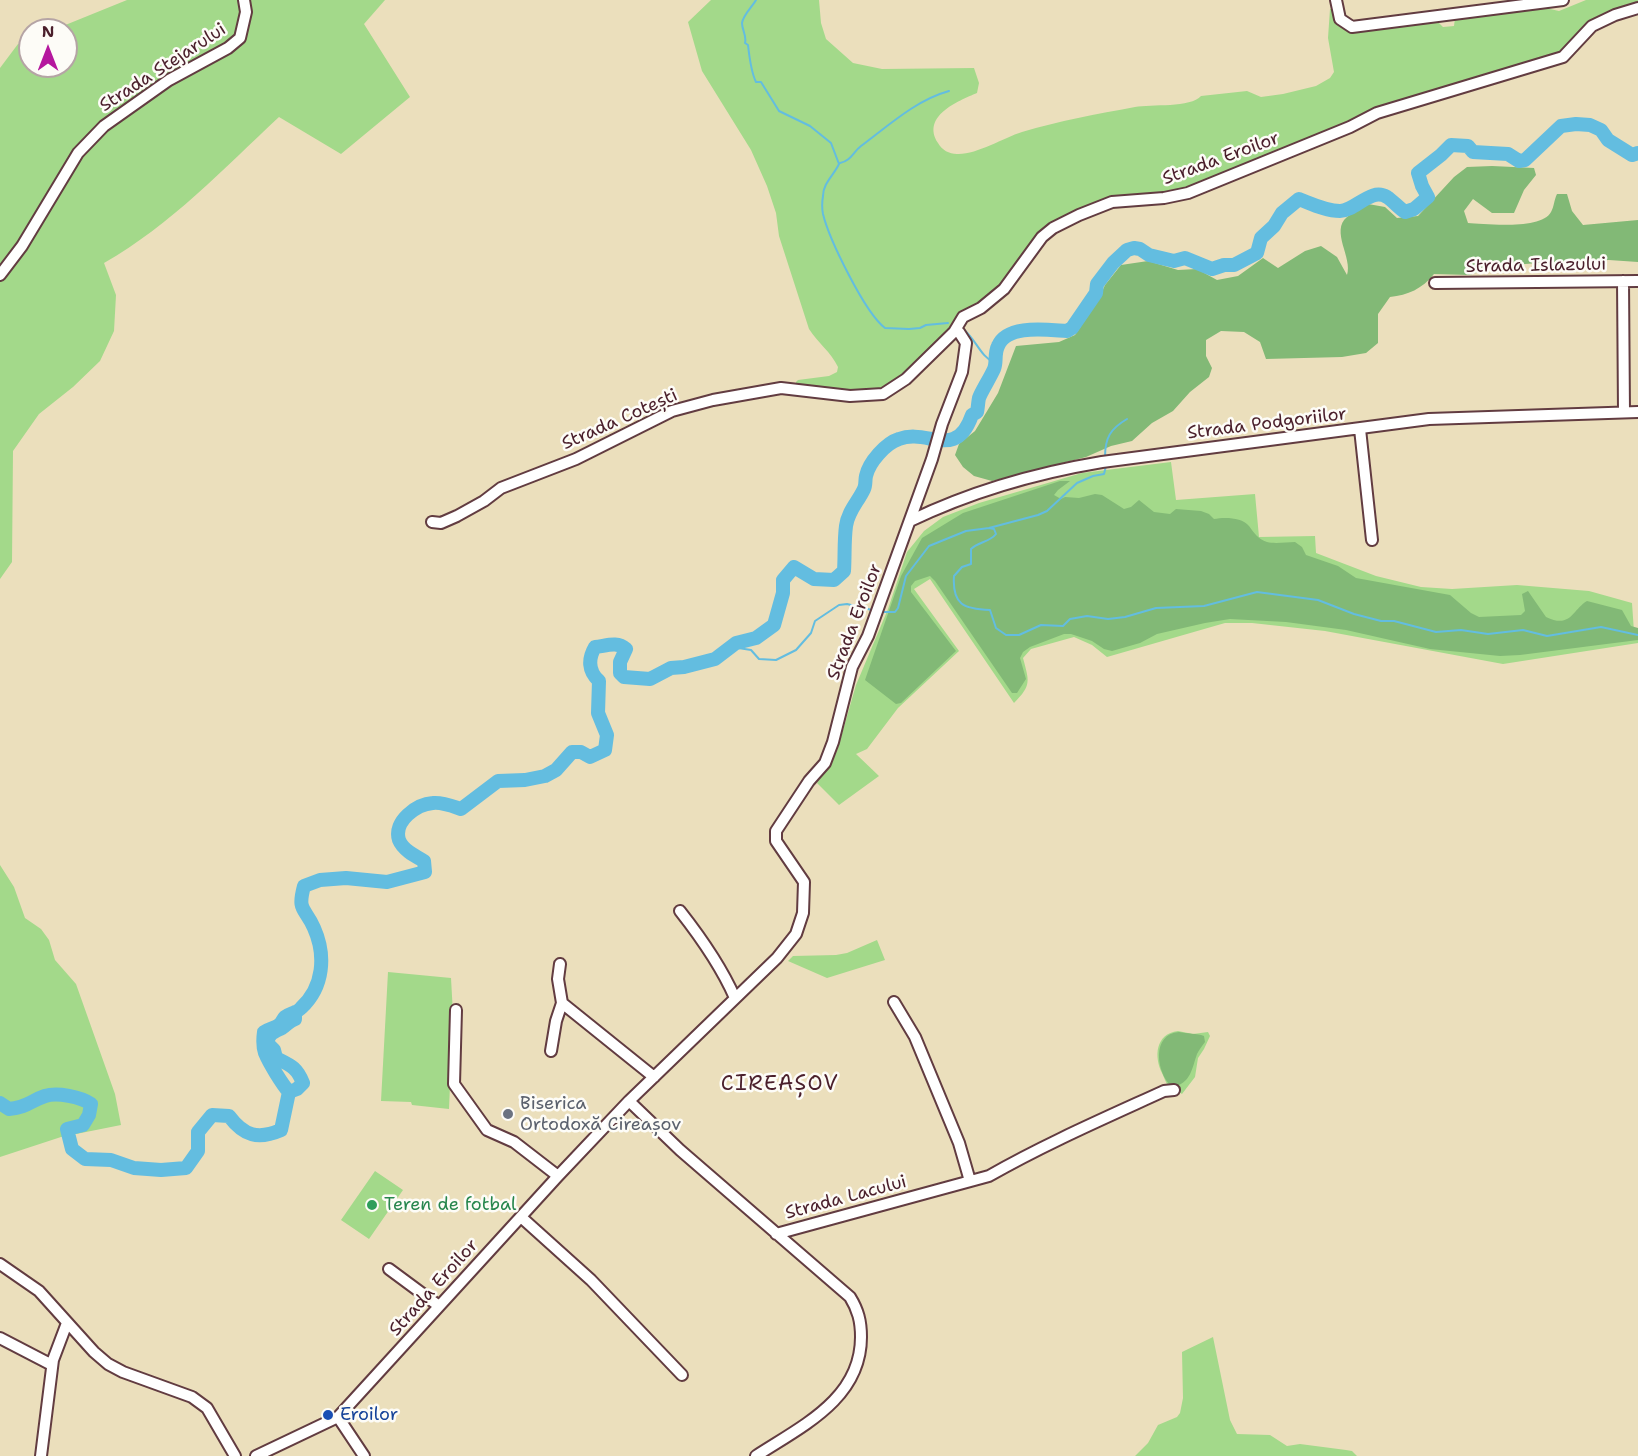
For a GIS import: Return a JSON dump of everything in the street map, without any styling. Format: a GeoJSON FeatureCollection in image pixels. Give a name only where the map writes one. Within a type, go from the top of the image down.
{"type":"FeatureCollection","features":[{"type":"Feature","properties":{"kind":"street","name":"Strada Stejarului"},"geometry":{"type":"LineString","coordinates":[[0,275],[22,246],[78,153],[104,126],[169,80],[228,48],[240,38],[246,12],[244,0]]}},
{"type":"Feature","properties":{"kind":"street"},"geometry":{"type":"LineString","coordinates":[[1336,0],[1340,19],[1352,27],[1563,0]]}},
{"type":"Feature","properties":{"kind":"street","name":"Strada Eroilor"},"geometry":{"type":"LineString","coordinates":[[256,1456],[338,1418],[558,1176],[629,1101],[777,958],[796,934],[803,912],[804,882],[776,840],[776,831],[809,781],[825,763],[833,742],[852,667],[877,612],[932,459],[939,430],[962,372],[966,343],[959,332],[954,332],[963,317],[981,308],[1004,289],[1042,237],[1053,228],[1079,215],[1112,202],[1164,198],[1188,193],[1350,128],[1377,113],[1555,60],[1563,57],[1592,26],[1615,15],[1638,8]]}},
{"type":"Feature","properties":{"kind":"street"},"geometry":{"type":"LineString","coordinates":[[1623,281],[1624,412]]}},
{"type":"Feature","properties":{"kind":"street","name":"Strada Islazului"},"geometry":{"type":"LineString","coordinates":[[1435,283],[1638,281]]}},
{"type":"Feature","properties":{"kind":"street","name":"Strada Cotești"},"geometry":{"type":"LineString","coordinates":[[432,522],[441,523],[452,519],[484,501],[501,488],[576,459],[672,411],[703,402],[781,388],[850,396],[883,394],[906,379],[954,332]]}},
{"type":"Feature","properties":{"kind":"street","name":"Strada Podgoriilor"},"geometry":{"type":"LineString","coordinates":[[910,521],[956,500],[1050,471],[1102,462],[1430,419],[1638,412]]}},
{"type":"Feature","properties":{"kind":"street"},"geometry":{"type":"LineString","coordinates":[[1360,429],[1372,540]]}},
{"type":"Feature","properties":{"kind":"street"},"geometry":{"type":"LineString","coordinates":[[680,911],[704,942],[735,998]]}},
{"type":"Feature","properties":{"kind":"street"},"geometry":{"type":"LineString","coordinates":[[551,1051],[556,1021],[562,1003],[558,979],[560,964]]}},
{"type":"Feature","properties":{"kind":"street"},"geometry":{"type":"LineString","coordinates":[[894,1002],[915,1037],[959,1143],[970,1181]]}},
{"type":"Feature","properties":{"kind":"street"},"geometry":{"type":"LineString","coordinates":[[562,1003],[654,1077]]}},
{"type":"Feature","properties":{"kind":"street"},"geometry":{"type":"LineString","coordinates":[[456,1010],[454,1084],[487,1130],[514,1142],[558,1176]]}},
{"type":"Feature","properties":{"kind":"street","name":"Strada Lacului"},"geometry":{"type":"LineString","coordinates":[[776,1234],[988,1176],[1020,1158],[1164,1091],[1174,1090]]}},
{"type":"Feature","properties":{"kind":"street"},"geometry":{"type":"LineString","coordinates":[[629,1101],[680,1150],[776,1234]]}},
{"type":"Feature","properties":{"kind":"street"},"geometry":{"type":"LineString","coordinates":[[520,1217],[591,1280],[682,1375]]}},
{"type":"Feature","properties":{"kind":"street","name":"Strada Lacului"},"geometry":{"type":"LineString","coordinates":[[756,1456],[824,1411],[849,1381],[858,1365],[861,1348],[861,1323],[857,1307],[850,1297],[776,1234]]}},
{"type":"Feature","properties":{"kind":"street"},"geometry":{"type":"LineString","coordinates":[[0,1264],[39,1291],[94,1352],[108,1364],[123,1372],[192,1397],[207,1408],[235,1456]]}},
{"type":"Feature","properties":{"kind":"street"},"geometry":{"type":"LineString","coordinates":[[389,1269],[439,1306]]}},
{"type":"Feature","properties":{"kind":"street"},"geometry":{"type":"LineString","coordinates":[[41,1456],[52,1365],[67,1323]]}},
{"type":"Feature","properties":{"kind":"street"},"geometry":{"type":"LineString","coordinates":[[0,1338],[52,1365]]}},
{"type":"Feature","properties":{"kind":"street"},"geometry":{"type":"LineString","coordinates":[[338,1418],[364,1456]]}},
{"type":"Feature","properties":{"kind":"green space"},"geometry":{"type":"Polygon","coordinates":[[[127,0],[385,0],[364,24],[410,97],[341,154],[279,117],[174,214],[104,263],[116,295],[114,331],[100,361],[73,387],[39,414],[13,451],[12,562],[0,579],[0,68],[18,44],[18,78],[78,78],[78,20],[127,0]]]}},
{"type":"Feature","properties":{"kind":"green space"},"geometry":{"type":"Polygon","coordinates":[[[711,0],[819,0],[821,23],[826,39],[853,63],[882,69],[974,68],[979,83],[977,93],[952,105],[938,117],[934,125],[934,133],[940,145],[944,150],[957,154],[972,152],[1036,128],[1107,112],[1142,106],[1180,104],[1196,100],[1201,96],[1247,91],[1261,97],[1316,86],[1330,78],[1334,72],[1328,38],[1330,9],[1335,9],[1340,24],[1437,21],[1443,27],[1454,26],[1455,18],[1541,7],[1559,11],[1586,0],[1638,0],[1638,4],[1575,39],[1558,55],[1340,129],[1172,194],[1146,194],[1059,221],[993,294],[907,373],[883,389],[847,392],[796,385],[798,380],[829,376],[837,372],[838,367],[809,329],[779,236],[776,213],[751,150],[702,71],[688,22],[711,0]]]}},
{"type":"Feature","properties":{"kind":"green space"},"geometry":{"type":"Polygon","coordinates":[[[1467,167],[1534,168],[1536,175],[1524,190],[1514,213],[1492,213],[1473,199],[1464,211],[1468,223],[1512,225],[1537,221],[1546,218],[1551,212],[1557,194],[1567,194],[1572,211],[1583,225],[1638,220],[1638,262],[1609,260],[1538,263],[1500,266],[1469,275],[1434,274],[1425,284],[1414,290],[1390,297],[1378,314],[1378,343],[1366,353],[1342,357],[1266,359],[1260,342],[1244,332],[1221,331],[1206,340],[1206,356],[1212,368],[1209,377],[1190,392],[1173,411],[1152,423],[1132,441],[1111,446],[1086,457],[992,481],[974,476],[963,467],[955,455],[959,444],[975,431],[998,393],[1016,346],[1059,342],[1075,335],[1098,301],[1105,285],[1121,265],[1148,261],[1178,270],[1197,269],[1217,280],[1238,276],[1263,258],[1278,268],[1305,251],[1321,246],[1337,257],[1347,275],[1348,268],[1341,230],[1342,223],[1349,215],[1368,204],[1385,207],[1397,218],[1418,216],[1454,177],[1467,167]]]}},
{"type":"Feature","properties":{"kind":"green space"},"geometry":{"type":"Polygon","coordinates":[[[1171,462],[1176,500],[1255,494],[1259,537],[1315,536],[1316,553],[1376,576],[1421,587],[1452,589],[1517,585],[1589,591],[1632,603],[1634,632],[1638,632],[1638,643],[1503,664],[1325,631],[1252,623],[1225,623],[1107,657],[1092,645],[1074,637],[1031,649],[1023,658],[1028,682],[1024,692],[1014,703],[930,579],[914,589],[959,651],[898,708],[867,749],[856,754],[879,776],[839,805],[817,783],[837,751],[856,685],[888,609],[907,552],[924,531],[943,517],[979,503],[1082,473],[1171,462]]]}},
{"type":"Feature","properties":{"kind":"green space"},"geometry":{"type":"Polygon","coordinates":[[[1060,481],[1070,481],[1054,495],[1061,499],[1095,494],[1102,495],[1124,509],[1131,507],[1139,500],[1154,512],[1170,514],[1176,509],[1201,511],[1214,519],[1237,519],[1246,523],[1256,536],[1264,541],[1295,542],[1302,547],[1306,555],[1338,566],[1356,578],[1450,595],[1479,617],[1521,615],[1525,611],[1522,594],[1528,591],[1546,617],[1554,620],[1566,620],[1587,601],[1622,610],[1631,626],[1638,628],[1638,640],[1500,656],[1430,649],[1346,630],[1286,622],[1230,619],[1157,634],[1140,643],[1112,651],[1092,641],[1064,634],[1023,652],[1020,658],[1026,679],[1017,693],[1012,693],[930,576],[915,581],[911,586],[911,592],[956,651],[901,703],[896,704],[865,680],[901,576],[922,538],[963,513],[1060,481]]]}},
{"type":"Feature","properties":{"kind":"green space"},"geometry":{"type":"Polygon","coordinates":[[[0,865],[14,887],[25,918],[41,929],[49,940],[55,960],[76,984],[115,1094],[121,1125],[61,1137],[0,1157],[0,865]]]}},
{"type":"Feature","properties":{"kind":"green space"},"geometry":{"type":"Polygon","coordinates":[[[877,940],[885,960],[827,978],[788,961],[793,956],[847,953],[877,940]]]}},
{"type":"Feature","properties":{"kind":"green space"},"geometry":{"type":"Polygon","coordinates":[[[388,972],[451,978],[453,1014],[449,1109],[412,1105],[411,1102],[381,1101],[388,972]]]}},
{"type":"Feature","properties":{"kind":"green space"},"geometry":{"type":"Polygon","coordinates":[[[1178,1031],[1193,1034],[1208,1032],[1210,1036],[1198,1058],[1195,1077],[1182,1094],[1167,1084],[1159,1067],[1157,1053],[1161,1041],[1170,1033],[1178,1031]]]}},
{"type":"Feature","properties":{"kind":"green space"},"geometry":{"type":"Polygon","coordinates":[[[1179,1032],[1204,1036],[1205,1042],[1197,1054],[1187,1079],[1172,1087],[1162,1073],[1160,1047],[1170,1034],[1179,1032]]]}},
{"type":"Feature","properties":{"kind":"green space","name":"Teren de fotbal"},"geometry":{"type":"Polygon","coordinates":[[[375,1171],[403,1190],[369,1239],[341,1220],[375,1171]]]}},
{"type":"Feature","properties":{"kind":"green space"},"geometry":{"type":"Polygon","coordinates":[[[1213,1337],[1230,1420],[1237,1434],[1270,1435],[1287,1446],[1300,1444],[1346,1450],[1352,1451],[1357,1456],[1135,1456],[1148,1443],[1158,1425],[1177,1417],[1180,1413],[1183,1398],[1182,1352],[1213,1337]]]}},
{"type":"Feature","properties":{"kind":"waterway"},"geometry":{"type":"LineString","coordinates":[[756,0],[742,23],[756,82],[761,82],[779,111],[810,126],[831,143],[839,164],[823,191],[823,214],[840,257],[858,292],[885,328],[909,329],[948,323]]}},
{"type":"Feature","properties":{"kind":"waterway"},"geometry":{"type":"LineString","coordinates":[[840,163],[847,160],[861,146],[914,107],[949,91]]}},
{"type":"Feature","properties":{"kind":"waterway"},"geometry":{"type":"LineString","coordinates":[[295,1012],[295,1019],[272,1033],[267,1043],[274,1050],[276,1058],[292,1067],[301,1078],[303,1083],[297,1089],[289,1092],[265,1053],[263,1037],[264,1032],[281,1023],[285,1017],[295,1012],[298,1011],[309,1000],[321,970],[318,938],[301,901],[304,886],[320,880],[346,878],[387,882],[425,872],[424,861],[406,850],[399,840],[400,826],[414,810],[436,803],[461,809],[498,781],[525,780],[545,776],[556,770],[572,752],[581,752],[590,757],[605,750],[607,735],[598,713],[599,681],[590,665],[595,647],[611,645],[623,647],[626,649],[620,662],[620,673],[624,677],[650,679],[671,668],[715,659],[736,643],[756,638],[774,625],[783,593],[783,580],[794,567],[814,579],[834,580],[844,571],[847,521],[864,489],[868,471],[879,454],[889,444],[899,439],[920,437],[950,440],[958,437],[972,415],[977,412],[979,398],[994,369],[997,349],[1003,339],[1019,331],[1067,331],[1072,328],[1096,293],[1097,284],[1113,263],[1127,250],[1140,249],[1149,255],[1174,261],[1185,258],[1212,269],[1234,265],[1257,253],[1261,238],[1274,226],[1282,213],[1299,199],[1324,209],[1340,211],[1369,197],[1381,195],[1387,197],[1405,212],[1414,209],[1428,197],[1418,173],[1451,145],[1468,146],[1473,152],[1508,154],[1519,161],[1525,160],[1561,126],[1576,124],[1590,125],[1601,130],[1608,140],[1632,155],[1638,153]]}},
{"type":"Feature","properties":{"kind":"waterway"},"geometry":{"type":"LineString","coordinates":[[961,327],[985,356],[996,364]]}},
{"type":"Feature","properties":{"kind":"waterway"},"geometry":{"type":"LineString","coordinates":[[1105,457],[1106,444],[1110,435],[1116,426],[1127,419]]}},
{"type":"Feature","properties":{"kind":"waterway"},"geometry":{"type":"LineString","coordinates":[[881,612],[895,612],[898,608],[906,576],[929,546],[966,531],[989,528],[1047,511],[1077,483],[1104,474],[1106,466]]}},
{"type":"Feature","properties":{"kind":"waterway"},"geometry":{"type":"LineString","coordinates":[[989,528],[994,529],[996,534],[971,549],[971,564],[962,567],[954,576],[955,593],[962,604],[990,610],[996,628],[1006,635],[1019,635],[1041,625],[1063,626],[1070,619],[1087,616],[1108,619],[1125,617],[1156,608],[1204,606],[1257,592],[1318,600],[1354,614],[1436,632],[1461,630],[1488,634],[1523,630],[1547,636],[1601,627],[1638,635]]}},
{"type":"Feature","properties":{"kind":"waterway"},"geometry":{"type":"LineString","coordinates":[[732,647],[751,650],[759,659],[776,660],[796,650],[811,633],[815,621],[839,605],[847,604],[872,610]]}},
{"type":"Feature","properties":{"kind":"waterway"},"geometry":{"type":"LineString","coordinates":[[0,1103],[9,1109],[21,1107],[50,1095],[81,1099],[91,1104],[89,1115],[83,1125],[67,1129],[72,1149],[85,1159],[111,1160],[134,1168],[161,1170],[186,1168],[198,1151],[198,1132],[212,1115],[229,1116],[240,1128],[252,1134],[265,1135],[281,1130],[289,1092]]}},
{"type":"Feature","properties":{"kind":"place","name":"Biserica Ortodoxă Cireașov"},"geometry":{"type":"Point","coordinates":[508,1114]}},
{"type":"Feature","properties":{"kind":"place","name":"Teren de fotbal"},"geometry":{"type":"Point","coordinates":[372,1205]}},
{"type":"Feature","properties":{"kind":"place","name":"Eroilor"},"geometry":{"type":"Point","coordinates":[328,1415]}},
{"type":"Feature","properties":{"kind":"district","name":"CIREAȘOV"},"geometry":{"type":"Point","coordinates":[780,1085]}}]}
